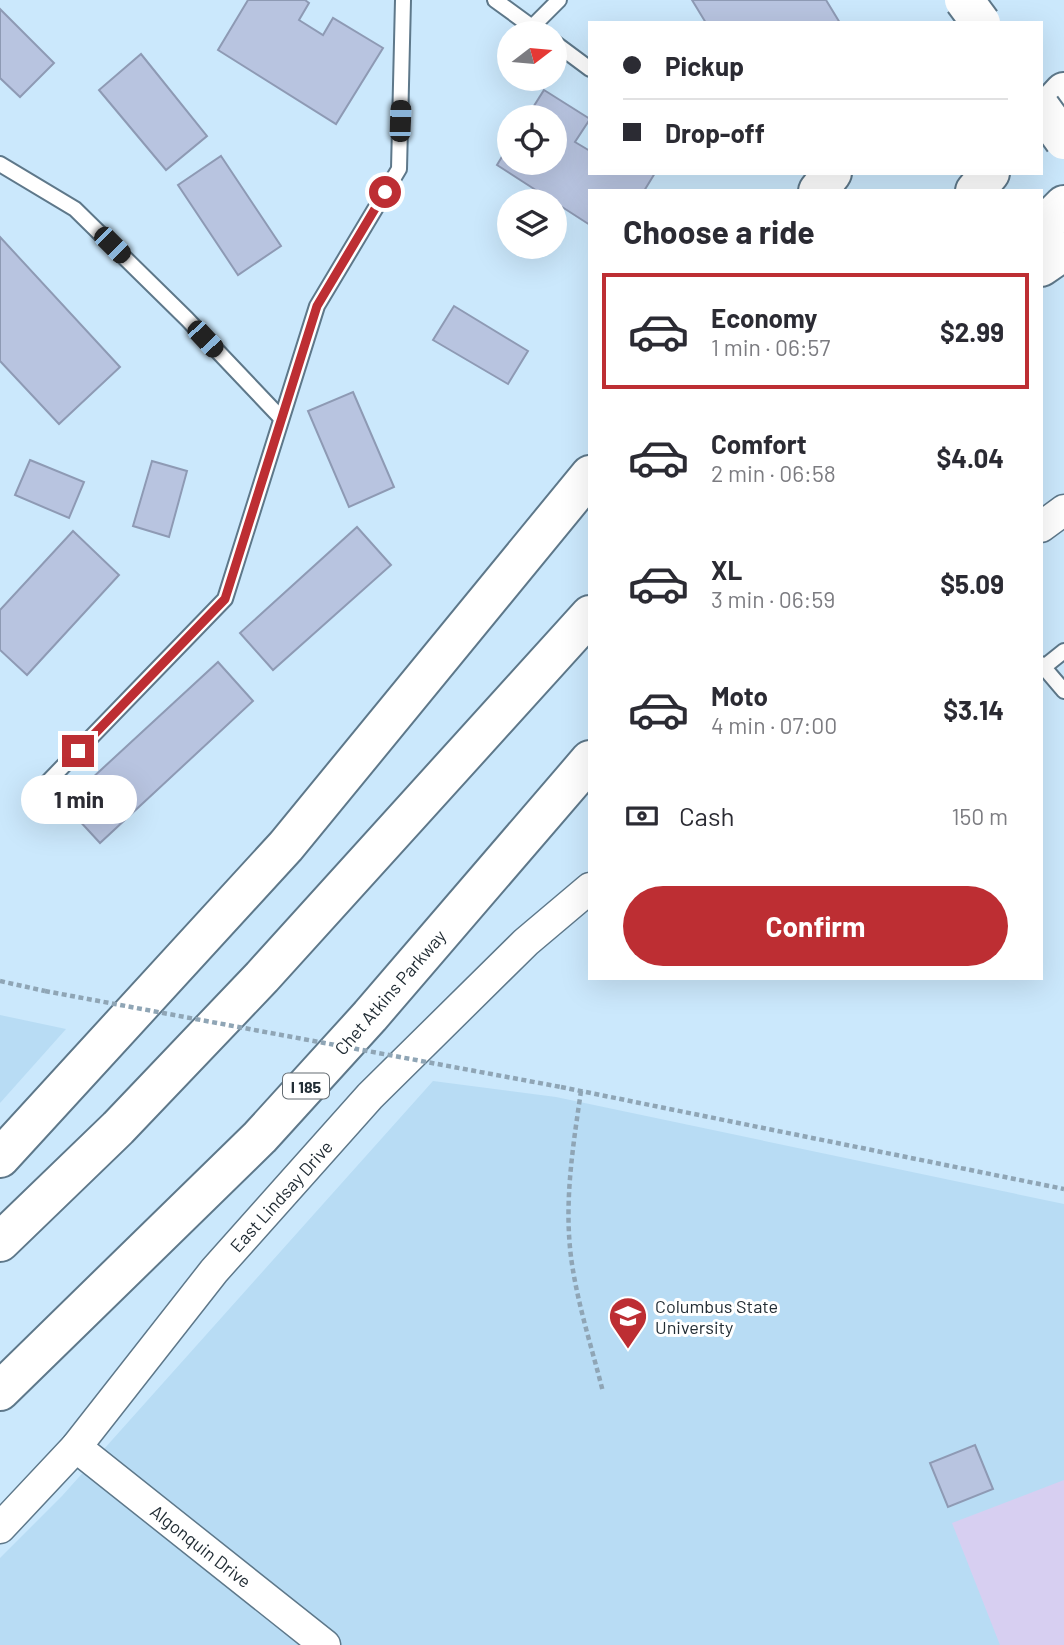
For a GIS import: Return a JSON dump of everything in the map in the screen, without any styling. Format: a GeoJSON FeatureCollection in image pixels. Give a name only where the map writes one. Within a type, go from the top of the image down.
{"type":"FeatureCollection","features":[{"type":"Feature","properties":{"kind":"main road"},"geometry":{"type":"LineString","coordinates":[[964,0],[980,21]]}},
{"type":"Feature","properties":{"kind":"main road"},"geometry":{"type":"LineString","coordinates":[[960,21],[978,0]]}},
{"type":"Feature","properties":{"kind":"main road"},"geometry":{"type":"LineString","coordinates":[[1043,115],[1064,92]]}},
{"type":"Feature","properties":{"kind":"main road"},"geometry":{"type":"LineString","coordinates":[[1043,111],[1064,140]]}},
{"type":"Feature","properties":{"kind":"main road"},"geometry":{"type":"LineString","coordinates":[[820,189],[830,175]]}},
{"type":"Feature","properties":{"kind":"main road"},"geometry":{"type":"LineString","coordinates":[[977,189],[988,175]]}},
{"type":"Feature","properties":{"kind":"main road"},"geometry":{"type":"LineString","coordinates":[[1043,226],[1064,205]]}},
{"type":"Feature","properties":{"kind":"main road"},"geometry":{"type":"LineString","coordinates":[[1043,266],[1064,251]]}},
{"type":"Feature","properties":{"kind":"main road"},"geometry":{"type":"LineString","coordinates":[[0,1158],[286,846],[588,477]]}},
{"type":"Feature","properties":{"kind":"main road"},"geometry":{"type":"LineString","coordinates":[[0,1242],[118,1128],[262,977],[588,617]]}},
{"type":"Feature","properties":{"kind":"main road","name":"Chet Atkins Parkway"},"geometry":{"type":"LineString","coordinates":[[0,1391],[260,1137],[370,1016],[588,762]]}},
{"type":"Feature","properties":{"kind":"street"},"geometry":{"type":"LineString","coordinates":[[1043,526],[1064,510]]}},
{"type":"Feature","properties":{"kind":"street","name":"East Lindsay Drive"},"geometry":{"type":"LineString","coordinates":[[0,1528],[76,1447],[214,1271],[370,1096],[526,942],[588,890]]}},
{"type":"Feature","properties":{"kind":"street","name":"Algonquin Drive"},"geometry":{"type":"LineString","coordinates":[[76,1447],[325,1645]]}},
{"type":"Feature","properties":{"kind":"lane"},"geometry":{"type":"LineString","coordinates":[[41,789],[225,599],[317,306],[399,169],[403,0]]}},
{"type":"Feature","properties":{"kind":"lane"},"geometry":{"type":"LineString","coordinates":[[495,0],[524,21]]}},
{"type":"Feature","properties":{"kind":"lane"},"geometry":{"type":"LineString","coordinates":[[543,21],[559,0]]}},
{"type":"Feature","properties":{"kind":"lane"},"geometry":{"type":"LineString","coordinates":[[567,52],[588,68]]}},
{"type":"Feature","properties":{"kind":"lane"},"geometry":{"type":"LineString","coordinates":[[0,164],[75,209],[187,319],[281,418]]}},
{"type":"Feature","properties":{"kind":"lane"},"geometry":{"type":"LineString","coordinates":[[1043,665],[1064,651]]}},
{"type":"Feature","properties":{"kind":"lane"},"geometry":{"type":"LineString","coordinates":[[1043,667],[1064,691]]}},
{"type":"Feature","properties":{"kind":"path"},"geometry":{"type":"LineString","coordinates":[[0,981],[561,1087],[1064,1189]]}},
{"type":"Feature","properties":{"kind":"path"},"geometry":{"type":"LineString","coordinates":[[581,1091],[568,1201],[571,1255],[577,1292],[603,1392]]}},
{"type":"Feature","properties":{"kind":"shaded area"},"geometry":{"type":"Polygon","coordinates":[[[0,1015],[66,1029],[0,1103],[0,1015]]]}},
{"type":"Feature","properties":{"kind":"shaded area","name":"Columbus State University"},"geometry":{"type":"Polygon","coordinates":[[[433,1081],[556,1097],[1064,1204],[1064,1645],[0,1645],[0,1558],[62,1496],[433,1081]]]}},
{"type":"Feature","properties":{"kind":"shaded area"},"geometry":{"type":"Polygon","coordinates":[[[1064,1480],[1064,1645],[1000,1645],[952,1523],[1064,1480]]]}},
{"type":"Feature","properties":{"kind":"building"},"geometry":{"type":"Polygon","coordinates":[[[248,0],[305,0],[309,3],[299,20],[323,35],[333,18],[383,48],[336,124],[218,50],[248,0]]]}},
{"type":"Feature","properties":{"kind":"building"},"geometry":{"type":"Polygon","coordinates":[[[692,0],[826,0],[839,21],[705,21],[692,0]]]}},
{"type":"Feature","properties":{"kind":"building"},"geometry":{"type":"Polygon","coordinates":[[[0,9],[54,63],[20,97],[0,78],[0,9]]]}},
{"type":"Feature","properties":{"kind":"building"},"geometry":{"type":"Polygon","coordinates":[[[141,54],[207,136],[166,170],[99,90],[141,54]]]}},
{"type":"Feature","properties":{"kind":"building"},"geometry":{"type":"Polygon","coordinates":[[[543,91],[546,91],[588,118],[575,142],[588,150],[588,175],[654,175],[645,189],[588,189],[588,224],[567,210],[567,189],[534,189],[512,175],[567,175],[567,105],[535,105],[543,91]]]}},
{"type":"Feature","properties":{"kind":"building"},"geometry":{"type":"Polygon","coordinates":[[[221,156],[281,246],[238,275],[178,185],[221,156]]]}},
{"type":"Feature","properties":{"kind":"building"},"geometry":{"type":"Polygon","coordinates":[[[0,237],[120,367],[59,424],[0,361],[0,237]]]}},
{"type":"Feature","properties":{"kind":"building"},"geometry":{"type":"Polygon","coordinates":[[[454,306],[528,351],[508,384],[433,340],[454,306]]]}},
{"type":"Feature","properties":{"kind":"building"},"geometry":{"type":"Polygon","coordinates":[[[353,392],[394,487],[349,507],[308,411],[353,392]]]}},
{"type":"Feature","properties":{"kind":"building"},"geometry":{"type":"Polygon","coordinates":[[[30,460],[84,482],[69,518],[15,495],[30,460]]]}},
{"type":"Feature","properties":{"kind":"building"},"geometry":{"type":"Polygon","coordinates":[[[152,461],[187,471],[169,537],[133,526],[152,461]]]}},
{"type":"Feature","properties":{"kind":"building"},"geometry":{"type":"Polygon","coordinates":[[[357,527],[391,565],[273,670],[240,633],[357,527]]]}},
{"type":"Feature","properties":{"kind":"building"},"geometry":{"type":"Polygon","coordinates":[[[73,531],[119,575],[27,675],[0,650],[0,610],[73,531]]]}},
{"type":"Feature","properties":{"kind":"building"},"geometry":{"type":"Polygon","coordinates":[[[218,662],[253,701],[100,843],[64,804],[218,662]]]}},
{"type":"Feature","properties":{"kind":"building"},"geometry":{"type":"Polygon","coordinates":[[[975,1445],[993,1489],[948,1507],[930,1463],[975,1445]]]}},
{"type":"Feature","properties":{"kind":"place","name":"Columbus State University"},"geometry":{"type":"Point","coordinates":[628,1350]}},
{"type":"Feature","properties":{"kind":"route"},"geometry":{"type":"LineString","coordinates":[[78,751],[225,599],[317,306],[385,192]]}}]}
